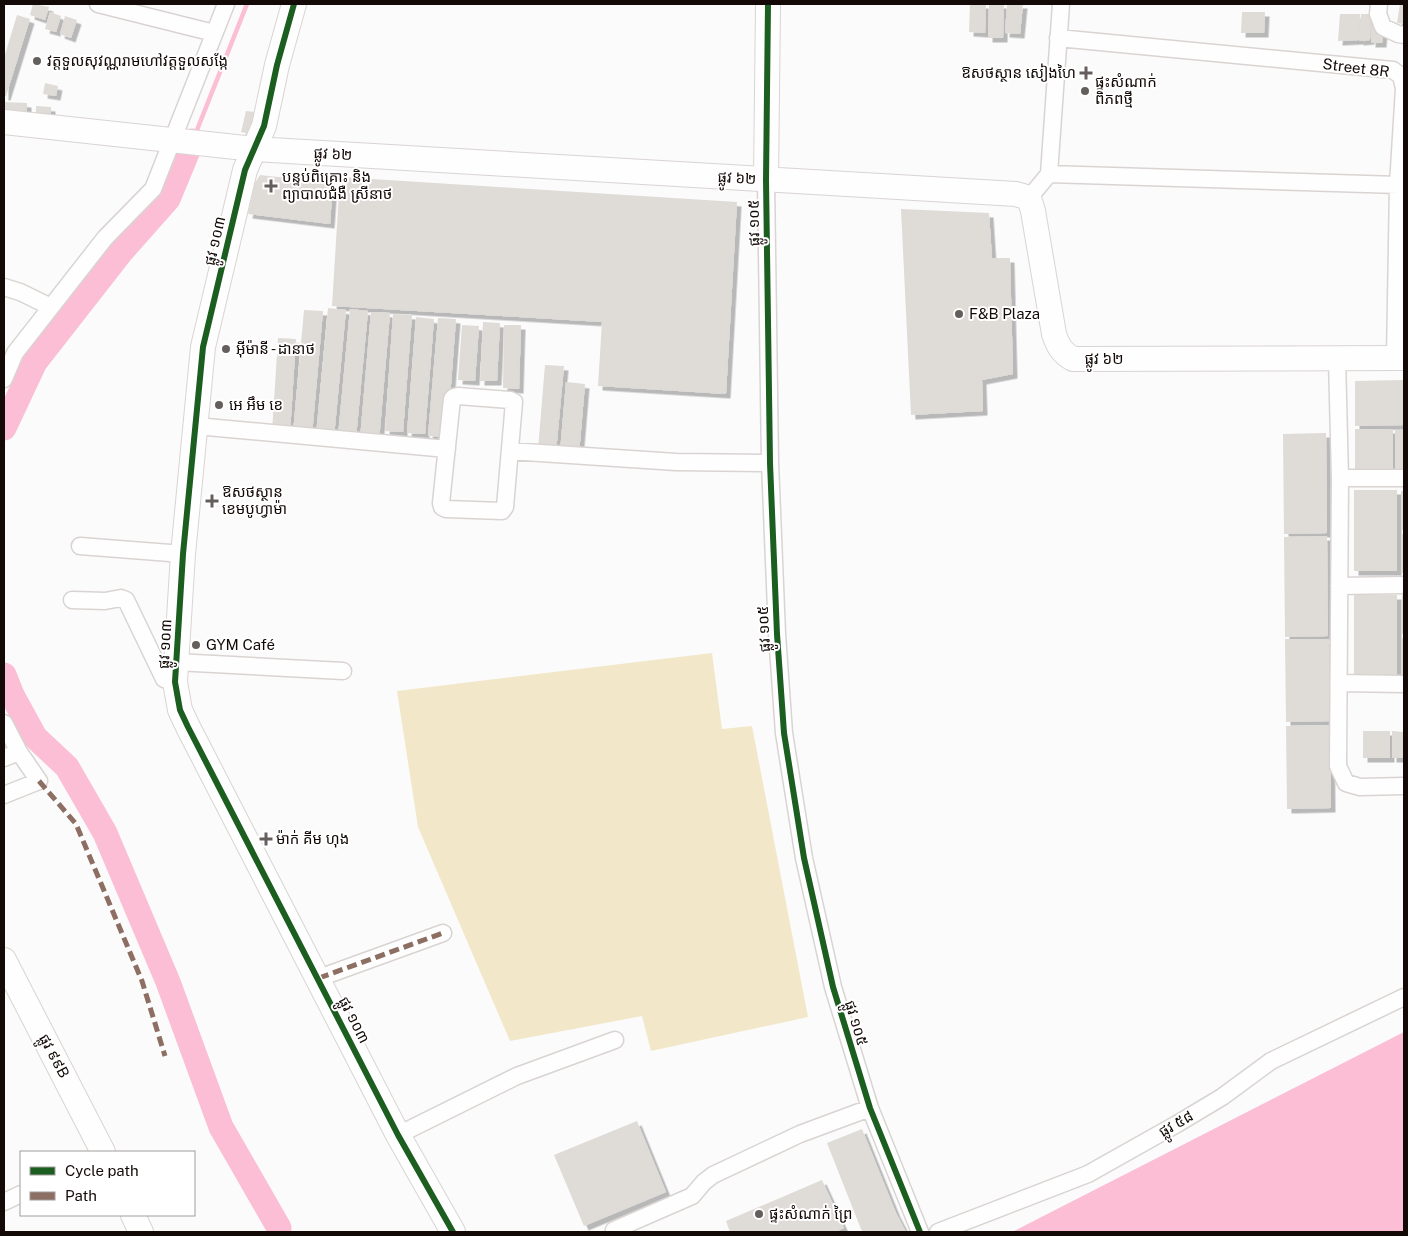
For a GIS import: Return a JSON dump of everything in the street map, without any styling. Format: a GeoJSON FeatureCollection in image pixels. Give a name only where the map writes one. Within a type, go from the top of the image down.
{"type":"FeatureCollection","features":[{"type":"Feature","properties":{"kind":"street"},"geometry":{"type":"LineString","coordinates":[[98,4],[214,33]]}},
{"type":"Feature","properties":{"kind":"street"},"geometry":{"type":"LineString","coordinates":[[4,379],[15,353],[105,238],[153,189],[186,142],[214,33],[226,4]]}},
{"type":"Feature","properties":{"kind":"street","name":"ផ្លូវ ១០៣"},"geometry":{"type":"LineString","coordinates":[[294,4],[277,65],[264,126],[244,170],[204,347],[183,554],[175,672],[180,710],[188,727],[319,978],[398,1135],[453,1232]]}},
{"type":"Feature","properties":{"kind":"street","name":"ផ្លូវ ១០៥"},"geometry":{"type":"LineString","coordinates":[[768,4],[766,180],[770,463],[777,634],[784,733],[804,858],[830,978],[870,1108],[920,1232]]}},
{"type":"Feature","properties":{"kind":"street"},"geometry":{"type":"LineString","coordinates":[[1029,198],[1049,174],[1061,4]]}},
{"type":"Feature","properties":{"kind":"street"},"geometry":{"type":"LineString","coordinates":[[1379,4],[1378,14],[1384,27],[1404,35]]}},
{"type":"Feature","properties":{"kind":"street","name":"Street 8R"},"geometry":{"type":"LineString","coordinates":[[1058,38],[1393,70],[1401,76],[1404,88],[1398,185],[1400,358]]}},
{"type":"Feature","properties":{"kind":"street","name":"ផ្លូវ ៦២"},"geometry":{"type":"LineString","coordinates":[[4,122],[254,149],[1016,194],[1029,198],[1033,211],[1054,334],[1064,354],[1073,359],[1400,358]]}},
{"type":"Feature","properties":{"kind":"street"},"geometry":{"type":"LineString","coordinates":[[1049,174],[1398,185]]}},
{"type":"Feature","properties":{"kind":"street"},"geometry":{"type":"LineString","coordinates":[[4,287],[20,292],[51,307]]}},
{"type":"Feature","properties":{"kind":"street"},"geometry":{"type":"LineString","coordinates":[[1337,359],[1340,478],[1338,766],[1346,783],[1360,787],[1404,786]]}},
{"type":"Feature","properties":{"kind":"street"},"geometry":{"type":"LineString","coordinates":[[454,397],[510,400],[514,402],[505,507],[502,510],[446,509],[442,507],[446,449],[452,399],[454,397]]}},
{"type":"Feature","properties":{"kind":"street"},"geometry":{"type":"LineString","coordinates":[[196,426],[446,449]]}},
{"type":"Feature","properties":{"kind":"street"},"geometry":{"type":"LineString","coordinates":[[510,450],[676,462],[770,463]]}},
{"type":"Feature","properties":{"kind":"street"},"geometry":{"type":"LineString","coordinates":[[1340,478],[1404,478]]}},
{"type":"Feature","properties":{"kind":"street"},"geometry":{"type":"LineString","coordinates":[[80,546],[183,554]]}},
{"type":"Feature","properties":{"kind":"street"},"geometry":{"type":"LineString","coordinates":[[1339,586],[1404,584]]}},
{"type":"Feature","properties":{"kind":"street"},"geometry":{"type":"LineString","coordinates":[[72,600],[105,601],[121,598],[126,600],[164,679],[175,672],[343,671]]}},
{"type":"Feature","properties":{"kind":"street"},"geometry":{"type":"LineString","coordinates":[[1339,683],[1404,684]]}},
{"type":"Feature","properties":{"kind":"street"},"geometry":{"type":"LineString","coordinates":[[4,723],[11,755],[39,781],[4,795]]}},
{"type":"Feature","properties":{"kind":"street"},"geometry":{"type":"LineString","coordinates":[[319,978],[443,933]]}},
{"type":"Feature","properties":{"kind":"street","name":"ផ្លូវ ៩៩B"},"geometry":{"type":"LineString","coordinates":[[4,960],[102,1151]]}},
{"type":"Feature","properties":{"kind":"street","name":"ផ្លូវ ៥៨"},"geometry":{"type":"LineString","coordinates":[[938,1232],[1088,1174],[1222,1097],[1271,1062],[1404,997]]}},
{"type":"Feature","properties":{"kind":"street"},"geometry":{"type":"LineString","coordinates":[[398,1135],[517,1076],[615,1040]]}},
{"type":"Feature","properties":{"kind":"street"},"geometry":{"type":"LineString","coordinates":[[614,1230],[692,1196],[704,1182],[713,1176],[800,1134],[870,1108]]}},
{"type":"Feature","properties":{"kind":"street"},"geometry":{"type":"LineString","coordinates":[[4,1202],[20,1194]]}},
{"type":"Feature","properties":{"kind":"street"},"geometry":{"type":"LineString","coordinates":[[133,1216],[141,1232]]}},
{"type":"Feature","properties":{"kind":"shaded area"},"geometry":{"type":"Polygon","coordinates":[[[712,653],[722,729],[752,726],[808,1017],[651,1051],[642,1016],[510,1041],[418,827],[397,691],[712,653]]]}},
{"type":"Feature","properties":{"kind":"shaded area"},"geometry":{"type":"Polygon","coordinates":[[[1404,1032],[1404,1232],[1012,1232],[1404,1032]]]}},
{"type":"Feature","properties":{"kind":"building"},"geometry":{"type":"Polygon","coordinates":[[[33,4],[49,7],[45,20],[30,15],[33,4]]]}},
{"type":"Feature","properties":{"kind":"building"},"geometry":{"type":"Polygon","coordinates":[[[970,4],[986,4],[985,33],[969,32],[970,4]]]}},
{"type":"Feature","properties":{"kind":"building"},"geometry":{"type":"Polygon","coordinates":[[[989,4],[1004,4],[1003,38],[988,38],[989,4]]]}},
{"type":"Feature","properties":{"kind":"building"},"geometry":{"type":"Polygon","coordinates":[[[1007,4],[1023,4],[1020,34],[1005,33],[1007,4]]]}},
{"type":"Feature","properties":{"kind":"building"},"geometry":{"type":"Polygon","coordinates":[[[1400,4],[1404,4],[1404,24],[1397,23],[1400,4]]]}},
{"type":"Feature","properties":{"kind":"building"},"geometry":{"type":"Polygon","coordinates":[[[50,12],[61,16],[56,32],[45,29],[50,12]]]}},
{"type":"Feature","properties":{"kind":"building"},"geometry":{"type":"Polygon","coordinates":[[[1242,12],[1265,12],[1264,33],[1241,33],[1242,12]]]}},
{"type":"Feature","properties":{"kind":"building"},"geometry":{"type":"Polygon","coordinates":[[[1340,14],[1360,14],[1359,40],[1338,41],[1340,14]]]}},
{"type":"Feature","properties":{"kind":"building"},"geometry":{"type":"Polygon","coordinates":[[[1361,14],[1371,14],[1370,40],[1359,41],[1361,14]]]}},
{"type":"Feature","properties":{"kind":"building"},"geometry":{"type":"Polygon","coordinates":[[[17,15],[30,19],[6,96],[4,96],[4,58],[17,15]]]}},
{"type":"Feature","properties":{"kind":"building"},"geometry":{"type":"Polygon","coordinates":[[[65,16],[77,20],[71,38],[60,34],[65,16]]]}},
{"type":"Feature","properties":{"kind":"building"},"geometry":{"type":"Polygon","coordinates":[[[1372,17],[1383,31],[1382,43],[1371,43],[1372,17]]]}},
{"type":"Feature","properties":{"kind":"building"},"geometry":{"type":"Polygon","coordinates":[[[45,83],[58,86],[56,96],[43,94],[45,83]]]}},
{"type":"Feature","properties":{"kind":"building"},"geometry":{"type":"Polygon","coordinates":[[[4,102],[27,103],[27,112],[4,110],[4,102]]]}},
{"type":"Feature","properties":{"kind":"building"},"geometry":{"type":"Polygon","coordinates":[[[36,106],[51,107],[51,117],[36,116],[36,106]]]}},
{"type":"Feature","properties":{"kind":"building"},"geometry":{"type":"Polygon","coordinates":[[[246,111],[255,112],[250,134],[241,132],[246,111]]]}},
{"type":"Feature","properties":{"kind":"building"},"geometry":{"type":"Polygon","coordinates":[[[260,175],[333,183],[330,224],[248,214],[255,183],[260,175]]]}},
{"type":"Feature","properties":{"kind":"building"},"geometry":{"type":"Polygon","coordinates":[[[340,177],[737,202],[726,394],[598,386],[602,322],[332,306],[340,177]]]}},
{"type":"Feature","properties":{"kind":"building"},"geometry":{"type":"Polygon","coordinates":[[[901,209],[989,213],[992,258],[1010,258],[1013,374],[982,380],[983,411],[911,415],[901,209]]]}},
{"type":"Feature","properties":{"kind":"building"},"geometry":{"type":"Polygon","coordinates":[[[328,308],[346,310],[334,437],[316,435],[328,308]]]}},
{"type":"Feature","properties":{"kind":"building"},"geometry":{"type":"Polygon","coordinates":[[[350,309],[368,311],[356,438],[338,436],[350,309]]]}},
{"type":"Feature","properties":{"kind":"building"},"geometry":{"type":"Polygon","coordinates":[[[304,310],[323,311],[312,435],[293,433],[304,310]]]}},
{"type":"Feature","properties":{"kind":"building"},"geometry":{"type":"Polygon","coordinates":[[[371,312],[390,313],[379,441],[360,439],[371,312]]]}},
{"type":"Feature","properties":{"kind":"building"},"geometry":{"type":"Polygon","coordinates":[[[393,314],[412,315],[403,432],[385,431],[393,314]]]}},
{"type":"Feature","properties":{"kind":"building"},"geometry":{"type":"Polygon","coordinates":[[[416,317],[434,319],[425,434],[407,433],[416,317]]]}},
{"type":"Feature","properties":{"kind":"building"},"geometry":{"type":"Polygon","coordinates":[[[438,318],[456,319],[447,437],[428,436],[438,318]]]}},
{"type":"Feature","properties":{"kind":"building"},"geometry":{"type":"Polygon","coordinates":[[[483,322],[500,323],[497,381],[480,381],[483,322]]]}},
{"type":"Feature","properties":{"kind":"building"},"geometry":{"type":"Polygon","coordinates":[[[462,325],[479,326],[475,381],[458,380],[462,325]]]}},
{"type":"Feature","properties":{"kind":"building"},"geometry":{"type":"Polygon","coordinates":[[[504,325],[521,325],[519,389],[503,388],[504,325]]]}},
{"type":"Feature","properties":{"kind":"building"},"geometry":{"type":"Polygon","coordinates":[[[278,338],[296,339],[290,433],[272,432],[278,338]]]}},
{"type":"Feature","properties":{"kind":"building"},"geometry":{"type":"Polygon","coordinates":[[[545,365],[564,366],[556,452],[538,450],[545,365]]]}},
{"type":"Feature","properties":{"kind":"building"},"geometry":{"type":"Polygon","coordinates":[[[1404,380],[1404,425],[1355,426],[1355,381],[1404,380]]]}},
{"type":"Feature","properties":{"kind":"building"},"geometry":{"type":"Polygon","coordinates":[[[566,382],[585,384],[579,454],[560,452],[566,382]]]}},
{"type":"Feature","properties":{"kind":"building"},"geometry":{"type":"Polygon","coordinates":[[[1355,429],[1393,429],[1393,470],[1355,470],[1355,429]]]}},
{"type":"Feature","properties":{"kind":"building"},"geometry":{"type":"Polygon","coordinates":[[[1395,430],[1404,430],[1404,469],[1395,469],[1395,430]]]}},
{"type":"Feature","properties":{"kind":"building"},"geometry":{"type":"Polygon","coordinates":[[[1326,433],[1327,533],[1284,534],[1283,434],[1326,433]]]}},
{"type":"Feature","properties":{"kind":"building"},"geometry":{"type":"Polygon","coordinates":[[[1354,490],[1397,490],[1397,571],[1354,571],[1354,490]]]}},
{"type":"Feature","properties":{"kind":"building"},"geometry":{"type":"Polygon","coordinates":[[[1401,491],[1404,491],[1404,530],[1401,530],[1401,491]]]}},
{"type":"Feature","properties":{"kind":"building"},"geometry":{"type":"Polygon","coordinates":[[[1401,534],[1404,534],[1404,573],[1401,573],[1401,534]]]}},
{"type":"Feature","properties":{"kind":"building"},"geometry":{"type":"Polygon","coordinates":[[[1327,536],[1328,636],[1285,637],[1284,537],[1327,536]]]}},
{"type":"Feature","properties":{"kind":"building"},"geometry":{"type":"Polygon","coordinates":[[[1354,595],[1397,595],[1397,677],[1354,676],[1354,595]]]}},
{"type":"Feature","properties":{"kind":"building"},"geometry":{"type":"Polygon","coordinates":[[[1402,595],[1404,595],[1404,634],[1402,634],[1402,595]]]}},
{"type":"Feature","properties":{"kind":"building"},"geometry":{"type":"Polygon","coordinates":[[[1402,638],[1404,638],[1404,677],[1402,677],[1402,638]]]}},
{"type":"Feature","properties":{"kind":"building"},"geometry":{"type":"Polygon","coordinates":[[[1285,639],[1329,639],[1330,721],[1286,722],[1285,639]]]}},
{"type":"Feature","properties":{"kind":"building"},"geometry":{"type":"Polygon","coordinates":[[[1330,725],[1331,808],[1287,809],[1286,726],[1330,725]]]}},
{"type":"Feature","properties":{"kind":"building"},"geometry":{"type":"Polygon","coordinates":[[[1363,731],[1390,731],[1390,758],[1363,758],[1363,731]]]}},
{"type":"Feature","properties":{"kind":"building"},"geometry":{"type":"Polygon","coordinates":[[[1392,731],[1404,732],[1404,758],[1392,758],[1392,731]]]}},
{"type":"Feature","properties":{"kind":"building"},"geometry":{"type":"Polygon","coordinates":[[[637,1121],[666,1192],[584,1226],[554,1155],[637,1121]]]}},
{"type":"Feature","properties":{"kind":"building"},"geometry":{"type":"Polygon","coordinates":[[[862,1129],[896,1213],[906,1232],[863,1232],[861,1229],[827,1143],[862,1129]]]}},
{"type":"Feature","properties":{"kind":"building"},"geometry":{"type":"Polygon","coordinates":[[[822,1180],[844,1228],[835,1232],[730,1232],[726,1221],[822,1180]]]}},
{"type":"Feature","properties":{"kind":"waterway"},"geometry":{"type":"LineString","coordinates":[[195,135],[247,4]]}},
{"type":"Feature","properties":{"kind":"waterway"},"geometry":{"type":"LineString","coordinates":[[4,428],[35,362],[121,252],[168,199],[192,141]]}},
{"type":"Feature","properties":{"kind":"waterway"},"geometry":{"type":"LineString","coordinates":[[4,675],[12,695],[35,737],[67,767],[105,833],[168,982],[221,1127],[279,1228]]}},
{"type":"Feature","properties":{"kind":"waterway"},"geometry":{"type":"LineString","coordinates":[[279,1228],[282,1232]]}},
{"type":"Feature","properties":{"kind":"marked path"},"geometry":{"type":"LineString","coordinates":[[39,781],[76,824],[142,981],[165,1056]]}},
{"type":"Feature","properties":{"kind":"marked path"},"geometry":{"type":"LineString","coordinates":[[319,978],[443,933]]}},
{"type":"Feature","properties":{"kind":"cycle path"},"geometry":{"type":"LineString","coordinates":[[294,4],[277,65],[264,126],[245,170],[203,347],[183,554],[175,682],[180,710],[188,727],[398,1135],[453,1232]]}},
{"type":"Feature","properties":{"kind":"cycle path"},"geometry":{"type":"LineString","coordinates":[[768,4],[766,180],[770,463],[777,634],[784,733],[804,858],[833,987],[870,1108],[920,1232]]}},
{"type":"Feature","properties":{"kind":"place","name":"វត្តទួលសុវណ្ណរាមហៅវត្តទួលសង្កែ"},"geometry":{"type":"Point","coordinates":[37,61]}},
{"type":"Feature","properties":{"kind":"place","name":"ឱសថស្ថាន សៀងហៃ"},"geometry":{"type":"Point","coordinates":[1086,73]}},
{"type":"Feature","properties":{"kind":"place","name":"ផ្ទះសំណាក់ ពិភពថ្មី"},"geometry":{"type":"Point","coordinates":[1085,91]}},
{"type":"Feature","properties":{"kind":"place","name":"បន្ទប់ពិគ្រោះ និង ព្យាបាលជំងឺ ស្រីនាថ"},"geometry":{"type":"Point","coordinates":[271,186]}},
{"type":"Feature","properties":{"kind":"place","name":"F&B Plaza"},"geometry":{"type":"Point","coordinates":[959,314]}},
{"type":"Feature","properties":{"kind":"place","name":"អ៊ីម៉ានី - ដានាថ"},"geometry":{"type":"Point","coordinates":[226,349]}},
{"type":"Feature","properties":{"kind":"place","name":"អេ អឹម ខេ"},"geometry":{"type":"Point","coordinates":[219,405]}},
{"type":"Feature","properties":{"kind":"place","name":"ឱសថស្ថាន ខេមបូហ្វាម៉ា"},"geometry":{"type":"Point","coordinates":[212,501]}},
{"type":"Feature","properties":{"kind":"place","name":"GYM Café"},"geometry":{"type":"Point","coordinates":[196,645]}},
{"type":"Feature","properties":{"kind":"place","name":"ម៉ាក់ គីម ហុង"},"geometry":{"type":"Point","coordinates":[266,839]}},
{"type":"Feature","properties":{"kind":"place","name":"ផ្ទះសំណាក់ ព្រៃ"},"geometry":{"type":"Point","coordinates":[759,1214]}}]}
